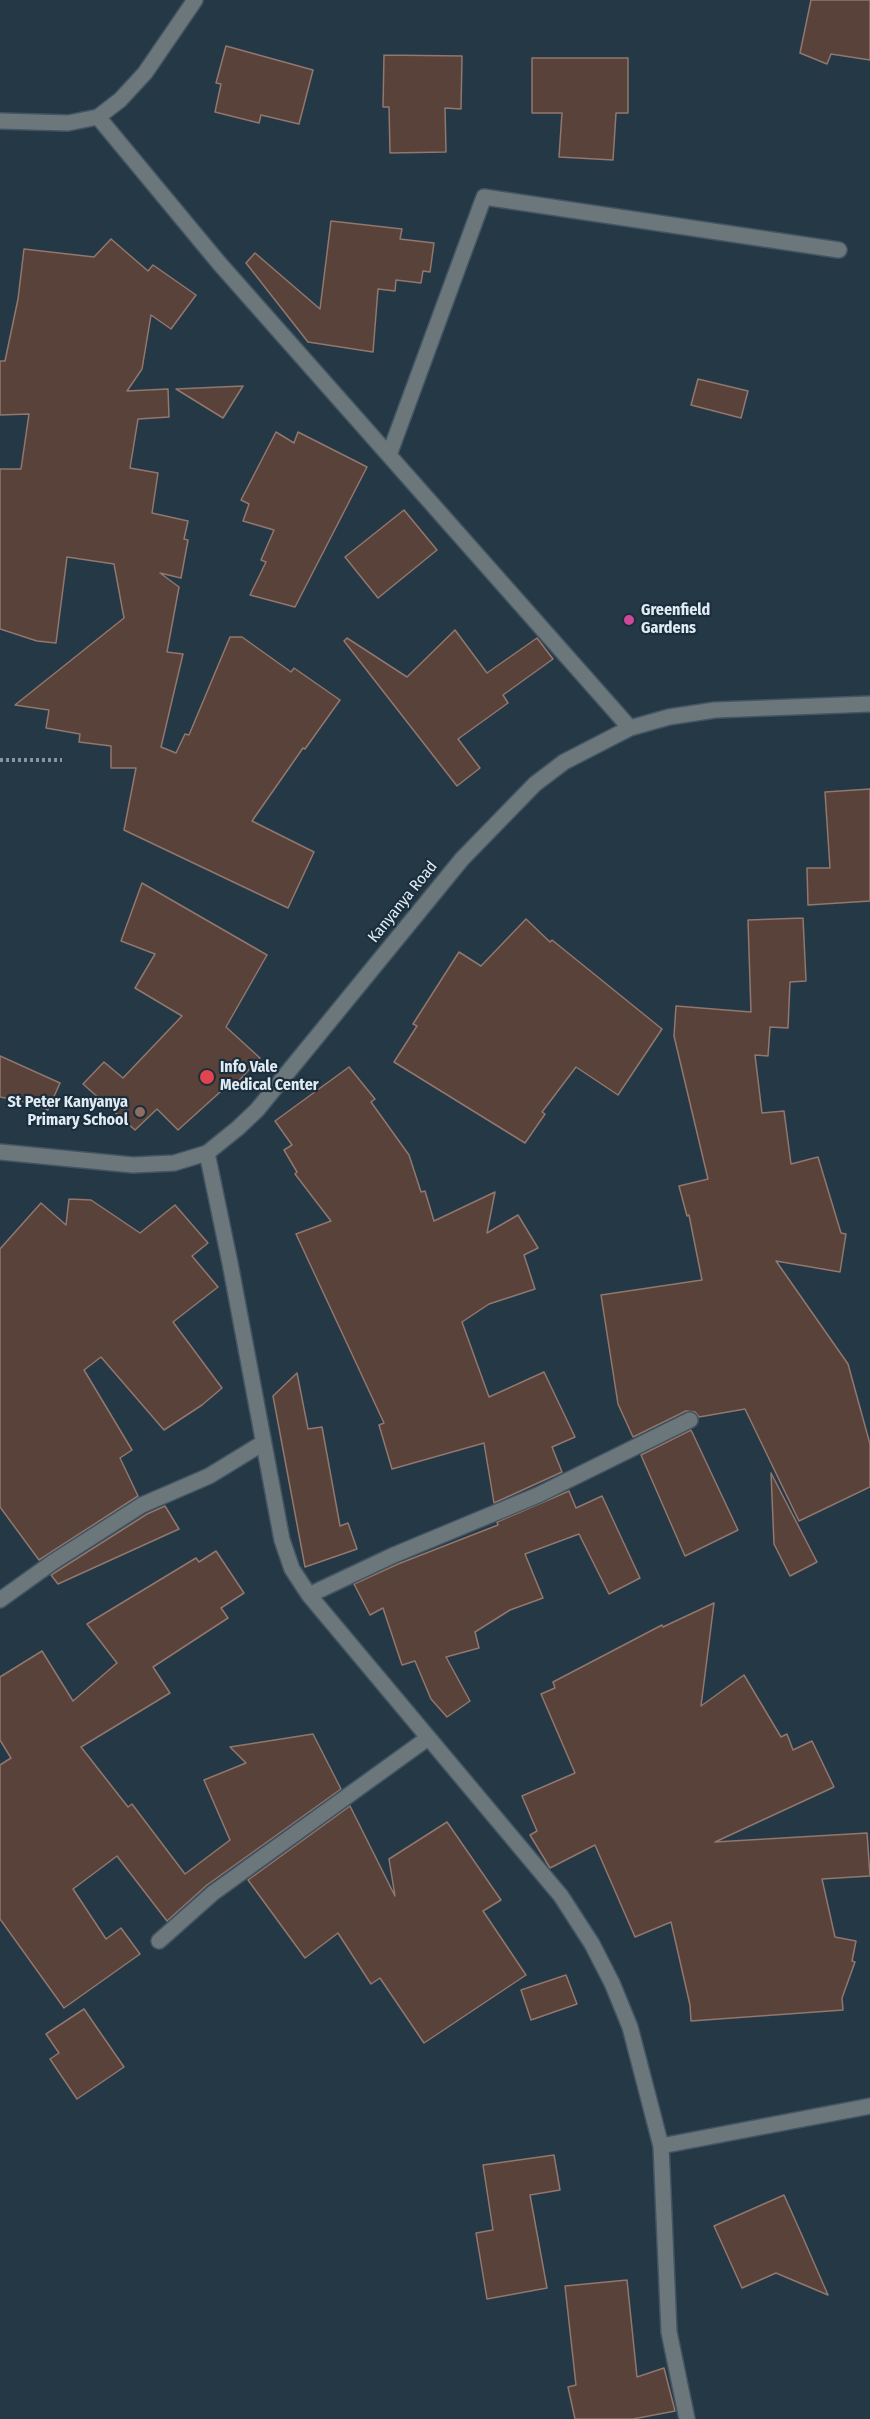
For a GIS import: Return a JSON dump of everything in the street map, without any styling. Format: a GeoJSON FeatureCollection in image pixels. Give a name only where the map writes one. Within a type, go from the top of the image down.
{"type":"FeatureCollection","features":[{"type":"Feature","properties":{"kind":"street"},"geometry":{"type":"LineString","coordinates":[[0,121],[68,123],[98,117],[120,100],[145,73],[195,0]]}},
{"type":"Feature","properties":{"kind":"street"},"geometry":{"type":"LineString","coordinates":[[98,117],[219,262],[630,728]]}},
{"type":"Feature","properties":{"kind":"street"},"geometry":{"type":"LineString","coordinates":[[389,455],[484,197],[839,250]]}},
{"type":"Feature","properties":{"kind":"street","name":"Kanyanya Road"},"geometry":{"type":"LineString","coordinates":[[0,1152],[134,1166],[174,1163],[207,1152],[257,1110],[462,859],[536,784],[564,762],[630,728],[669,717],[715,710],[870,704]]}},
{"type":"Feature","properties":{"kind":"street"},"geometry":{"type":"LineString","coordinates":[[207,1152],[282,1540],[292,1569],[309,1595],[561,1896],[592,1944],[612,1983],[630,2027],[661,2146],[669,2332],[687,2419]]}},
{"type":"Feature","properties":{"kind":"street"},"geometry":{"type":"LineString","coordinates":[[309,1595],[394,1555],[538,1495],[690,1420]]}},
{"type":"Feature","properties":{"kind":"street"},"geometry":{"type":"LineString","coordinates":[[0,1600],[142,1505],[209,1476],[263,1443]]}},
{"type":"Feature","properties":{"kind":"street"},"geometry":{"type":"LineString","coordinates":[[159,1941],[213,1893],[429,1738]]}},
{"type":"Feature","properties":{"kind":"street"},"geometry":{"type":"LineString","coordinates":[[661,2146],[870,2106]]}},
{"type":"Feature","properties":{"kind":"path"},"geometry":{"type":"LineString","coordinates":[[0,760],[62,760]]}},
{"type":"Feature","properties":{"kind":"building"},"geometry":{"type":"Polygon","coordinates":[[[811,0],[870,0],[870,60],[831,54],[827,64],[800,53],[811,0]]]}},
{"type":"Feature","properties":{"kind":"building"},"geometry":{"type":"Polygon","coordinates":[[[226,46],[313,70],[299,124],[261,115],[259,123],[215,112],[221,84],[216,83],[226,46]]]}},
{"type":"Feature","properties":{"kind":"building"},"geometry":{"type":"Polygon","coordinates":[[[384,55],[462,56],[461,109],[445,108],[446,152],[390,153],[389,107],[383,107],[384,55]]]}},
{"type":"Feature","properties":{"kind":"building"},"geometry":{"type":"Polygon","coordinates":[[[532,58],[628,58],[628,113],[616,113],[613,160],[559,157],[562,113],[532,113],[532,58]]]}},
{"type":"Feature","properties":{"kind":"building"},"geometry":{"type":"Polygon","coordinates":[[[331,221],[402,229],[400,239],[434,243],[430,272],[423,271],[421,283],[396,280],[395,291],[378,289],[373,352],[308,342],[246,263],[255,253],[320,309],[331,221]]]}},
{"type":"Feature","properties":{"kind":"building"},"geometry":{"type":"Polygon","coordinates":[[[111,239],[148,271],[153,265],[196,295],[171,329],[151,315],[142,369],[127,391],[168,389],[169,417],[138,419],[130,468],[158,473],[152,513],[188,521],[184,539],[188,540],[181,578],[160,573],[179,587],[167,652],[183,654],[161,747],[176,753],[185,734],[189,735],[230,637],[242,637],[291,672],[294,668],[340,700],[252,821],[314,852],[288,908],[124,830],[136,768],[111,768],[111,746],[79,742],[80,734],[46,728],[49,710],[15,705],[124,618],[114,564],[67,557],[56,643],[37,641],[0,629],[0,469],[21,469],[29,414],[0,415],[0,361],[5,361],[18,299],[24,249],[94,257],[111,239]]]}},
{"type":"Feature","properties":{"kind":"building"},"geometry":{"type":"Polygon","coordinates":[[[698,379],[748,391],[741,418],[691,405],[698,379]]]}},
{"type":"Feature","properties":{"kind":"building"},"geometry":{"type":"Polygon","coordinates":[[[243,386],[223,418],[176,389],[243,386]]]}},
{"type":"Feature","properties":{"kind":"building"},"geometry":{"type":"Polygon","coordinates":[[[276,432],[294,443],[298,432],[367,467],[295,607],[250,595],[266,562],[261,560],[274,530],[243,521],[249,504],[241,500],[276,432]]]}},
{"type":"Feature","properties":{"kind":"building"},"geometry":{"type":"Polygon","coordinates":[[[404,510],[437,550],[378,598],[345,557],[404,510]]]}},
{"type":"Feature","properties":{"kind":"building"},"geometry":{"type":"Polygon","coordinates":[[[455,630],[487,673],[537,638],[553,659],[503,695],[508,703],[458,739],[480,768],[457,786],[344,641],[347,638],[407,677],[455,630]]]}},
{"type":"Feature","properties":{"kind":"building"},"geometry":{"type":"Polygon","coordinates":[[[870,789],[870,901],[808,905],[807,868],[830,868],[825,792],[870,789]]]}},
{"type":"Feature","properties":{"kind":"building"},"geometry":{"type":"Polygon","coordinates":[[[142,883],[267,955],[226,1027],[260,1058],[232,1088],[229,1084],[178,1130],[157,1109],[135,1130],[83,1084],[104,1062],[123,1078],[182,1016],[135,988],[155,954],[121,941],[142,883]]]}},
{"type":"Feature","properties":{"kind":"building"},"geometry":{"type":"Polygon","coordinates":[[[803,918],[806,981],[790,982],[788,1028],[770,1027],[768,1056],[755,1055],[762,1113],[784,1111],[791,1164],[818,1157],[841,1233],[846,1234],[840,1272],[776,1261],[848,1364],[870,1444],[870,1487],[799,1521],[745,1409],[699,1417],[695,1412],[686,1411],[633,1437],[618,1404],[601,1295],[702,1280],[689,1215],[687,1216],[679,1186],[708,1179],[674,1036],[676,1006],[751,1012],[748,920],[803,918]]]}},
{"type":"Feature","properties":{"kind":"building"},"geometry":{"type":"Polygon","coordinates":[[[526,919],[550,942],[552,940],[662,1029],[618,1095],[576,1067],[542,1112],[545,1114],[525,1143],[394,1062],[417,1026],[413,1024],[459,952],[481,966],[526,919]]]}},
{"type":"Feature","properties":{"kind":"building"},"geometry":{"type":"Polygon","coordinates":[[[0,1056],[60,1083],[48,1110],[30,1103],[0,1097],[0,1056]]]}},
{"type":"Feature","properties":{"kind":"building"},"geometry":{"type":"Polygon","coordinates":[[[349,1067],[375,1099],[371,1102],[409,1155],[421,1192],[425,1191],[434,1221],[495,1192],[487,1233],[518,1215],[538,1248],[524,1255],[535,1289],[489,1304],[462,1322],[489,1397],[544,1372],[575,1437],[552,1447],[562,1472],[494,1503],[484,1443],[392,1469],[379,1425],[384,1423],[296,1234],[331,1221],[295,1174],[297,1172],[284,1150],[292,1145],[275,1121],[349,1067]]]}},
{"type":"Feature","properties":{"kind":"building"},"geometry":{"type":"Polygon","coordinates":[[[69,1199],[91,1200],[140,1233],[175,1205],[208,1243],[192,1256],[218,1287],[173,1322],[222,1388],[202,1405],[164,1430],[101,1357],[84,1370],[132,1450],[120,1458],[138,1496],[39,1560],[0,1507],[0,1249],[41,1203],[66,1225],[69,1199]]]}},
{"type":"Feature","properties":{"kind":"building"},"geometry":{"type":"Polygon","coordinates":[[[297,1373],[308,1429],[322,1427],[340,1526],[348,1523],[357,1549],[305,1567],[273,1396],[297,1373]]]}},
{"type":"Feature","properties":{"kind":"building"},"geometry":{"type":"Polygon","coordinates":[[[691,1430],[738,1530],[685,1556],[641,1455],[691,1430]]]}},
{"type":"Feature","properties":{"kind":"building"},"geometry":{"type":"Polygon","coordinates":[[[771,1473],[817,1562],[790,1576],[774,1544],[771,1473]]]}},
{"type":"Feature","properties":{"kind":"building"},"geometry":{"type":"Polygon","coordinates":[[[569,1491],[576,1508],[602,1496],[640,1578],[609,1594],[579,1534],[525,1554],[543,1598],[510,1610],[475,1632],[479,1648],[446,1657],[470,1701],[447,1717],[431,1699],[415,1661],[402,1665],[383,1608],[370,1615],[354,1584],[398,1564],[498,1525],[497,1522],[569,1491]]]}},
{"type":"Feature","properties":{"kind":"building"},"geometry":{"type":"Polygon","coordinates":[[[165,1506],[179,1529],[58,1584],[51,1575],[147,1514],[165,1506]]]}},
{"type":"Feature","properties":{"kind":"building"},"geometry":{"type":"Polygon","coordinates":[[[216,1551],[244,1593],[221,1608],[228,1618],[153,1667],[170,1693],[81,1747],[128,1807],[132,1804],[185,1874],[230,1840],[204,1780],[246,1763],[230,1747],[313,1734],[341,1789],[207,1885],[167,1921],[117,1856],[73,1889],[106,1939],[121,1928],[140,1954],[64,2008],[0,1919],[0,1765],[11,1758],[0,1740],[0,1677],[42,1651],[73,1701],[117,1663],[87,1624],[196,1558],[199,1562],[216,1551]]]}},
{"type":"Feature","properties":{"kind":"building"},"geometry":{"type":"Polygon","coordinates":[[[714,1603],[701,1706],[744,1675],[781,1737],[787,1734],[793,1750],[812,1741],[834,1787],[715,1842],[867,1833],[870,1876],[822,1879],[835,1937],[856,1941],[852,1961],[855,1962],[842,1998],[843,2010],[691,2021],[690,2005],[671,1922],[635,1937],[595,1845],[550,1868],[530,1835],[537,1831],[522,1796],[575,1773],[541,1694],[555,1688],[553,1682],[662,1625],[663,1627],[714,1603]]]}},
{"type":"Feature","properties":{"kind":"building"},"geometry":{"type":"Polygon","coordinates":[[[350,1806],[395,1896],[389,1859],[447,1822],[501,1900],[483,1911],[526,1975],[424,2043],[380,1978],[371,1984],[338,1933],[305,1958],[248,1880],[350,1806]]]}},
{"type":"Feature","properties":{"kind":"building"},"geometry":{"type":"Polygon","coordinates":[[[566,1975],[577,2004],[531,2020],[521,1990],[566,1975]]]}},
{"type":"Feature","properties":{"kind":"building"},"geometry":{"type":"Polygon","coordinates":[[[84,2009],[124,2067],[77,2099],[50,2059],[59,2053],[46,2034],[84,2009]]]}},
{"type":"Feature","properties":{"kind":"building"},"geometry":{"type":"Polygon","coordinates":[[[554,2155],[560,2190],[530,2195],[547,2288],[487,2299],[476,2233],[493,2230],[483,2165],[554,2155]]]}},
{"type":"Feature","properties":{"kind":"building"},"geometry":{"type":"Polygon","coordinates":[[[784,2195],[828,2295],[776,2273],[742,2288],[714,2226],[784,2195]]]}},
{"type":"Feature","properties":{"kind":"building"},"geometry":{"type":"Polygon","coordinates":[[[627,2280],[637,2377],[664,2368],[675,2411],[633,2419],[575,2419],[568,2387],[576,2385],[565,2286],[627,2280]]]}},
{"type":"Feature","properties":{"kind":"place","name":"Greenfield Gardens"},"geometry":{"type":"Point","coordinates":[629,620]}},
{"type":"Feature","properties":{"kind":"place","name":"Info Vale Medical Center"},"geometry":{"type":"Point","coordinates":[207,1077]}},
{"type":"Feature","properties":{"kind":"place","name":"St Peter Kanyanya Primary School"},"geometry":{"type":"Point","coordinates":[140,1112]}}]}
